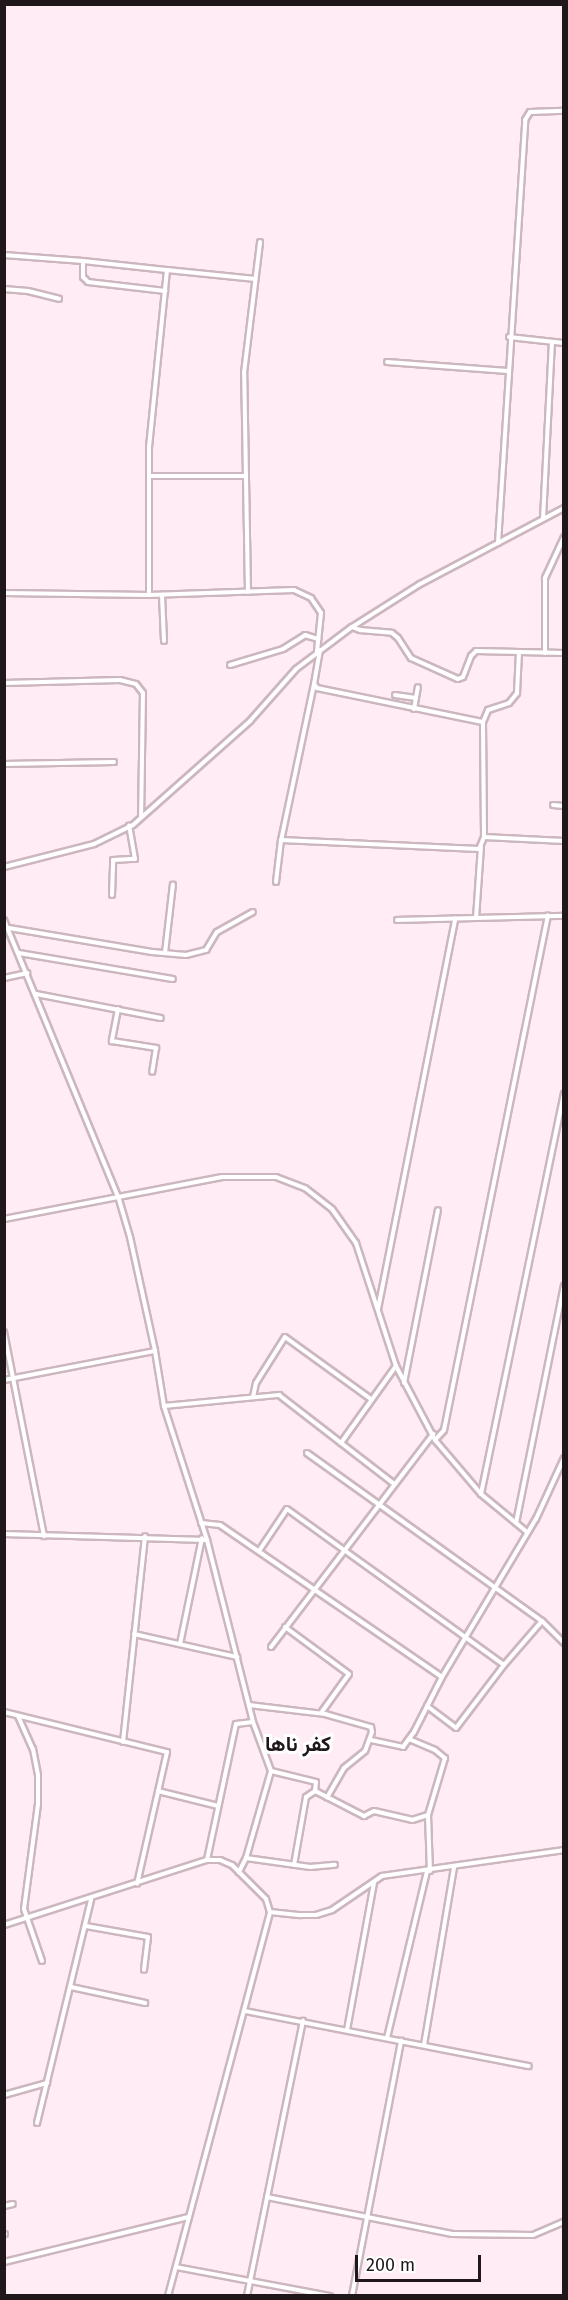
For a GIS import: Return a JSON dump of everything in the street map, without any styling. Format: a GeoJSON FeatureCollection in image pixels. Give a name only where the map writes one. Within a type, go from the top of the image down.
{"type":"FeatureCollection","features":[{"type":"Feature","properties":{"kind":"street"},"geometry":{"type":"LineString","coordinates":[[498,543],[509,338],[526,115],[564,111]]}},
{"type":"Feature","properties":{"kind":"street"},"geometry":{"type":"LineString","coordinates":[[248,592],[244,373],[260,242]]}},
{"type":"Feature","properties":{"kind":"street"},"geometry":{"type":"LineString","coordinates":[[4,255],[256,279]]}},
{"type":"Feature","properties":{"kind":"street"},"geometry":{"type":"LineString","coordinates":[[83,261],[83,277],[88,282],[165,291]]}},
{"type":"Feature","properties":{"kind":"street"},"geometry":{"type":"LineString","coordinates":[[149,595],[149,448],[167,270]]}},
{"type":"Feature","properties":{"kind":"street"},"geometry":{"type":"LineString","coordinates":[[4,289],[28,291],[59,298]]}},
{"type":"Feature","properties":{"kind":"street"},"geometry":{"type":"LineString","coordinates":[[509,338],[564,343]]}},
{"type":"Feature","properties":{"kind":"street"},"geometry":{"type":"LineString","coordinates":[[543,519],[552,342]]}},
{"type":"Feature","properties":{"kind":"street"},"geometry":{"type":"LineString","coordinates":[[387,362],[508,371]]}},
{"type":"Feature","properties":{"kind":"street"},"geometry":{"type":"LineString","coordinates":[[149,476],[246,476]]}},
{"type":"Feature","properties":{"kind":"street"},"geometry":{"type":"LineString","coordinates":[[4,867],[94,844],[129,826],[250,721],[296,669],[352,627],[420,584],[564,508]]}},
{"type":"Feature","properties":{"kind":"street"},"geometry":{"type":"LineString","coordinates":[[544,653],[545,578],[564,537]]}},
{"type":"Feature","properties":{"kind":"street"},"geometry":{"type":"LineString","coordinates":[[4,593],[162,595],[294,590],[311,598],[321,613],[318,652],[314,684],[281,840],[276,882]]}},
{"type":"Feature","properties":{"kind":"street"},"geometry":{"type":"LineString","coordinates":[[162,595],[164,641]]}},
{"type":"Feature","properties":{"kind":"street"},"geometry":{"type":"LineString","coordinates":[[352,627],[392,633],[411,658],[458,680],[463,677],[471,656],[476,651],[564,653]]}},
{"type":"Feature","properties":{"kind":"street"},"geometry":{"type":"LineString","coordinates":[[230,665],[283,649],[305,635],[318,639]]}},
{"type":"Feature","properties":{"kind":"street"},"geometry":{"type":"LineString","coordinates":[[476,918],[481,846],[484,837],[483,722],[488,710],[509,703],[517,693],[519,652]]}},
{"type":"Feature","properties":{"kind":"street"},"geometry":{"type":"LineString","coordinates":[[4,683],[120,680],[136,684],[143,693],[141,817]]}},
{"type":"Feature","properties":{"kind":"street"},"geometry":{"type":"LineString","coordinates":[[314,684],[317,688],[483,722]]}},
{"type":"Feature","properties":{"kind":"street"},"geometry":{"type":"LineString","coordinates":[[414,709],[418,687]]}},
{"type":"Feature","properties":{"kind":"street"},"geometry":{"type":"LineString","coordinates":[[395,695],[416,698]]}},
{"type":"Feature","properties":{"kind":"street"},"geometry":{"type":"LineString","coordinates":[[4,764],[114,762]]}},
{"type":"Feature","properties":{"kind":"street"},"geometry":{"type":"LineString","coordinates":[[553,806],[564,806]]}},
{"type":"Feature","properties":{"kind":"street"},"geometry":{"type":"LineString","coordinates":[[112,895],[113,860],[135,859],[129,826]]}},
{"type":"Feature","properties":{"kind":"street"},"geometry":{"type":"LineString","coordinates":[[484,837],[564,841]]}},
{"type":"Feature","properties":{"kind":"street"},"geometry":{"type":"LineString","coordinates":[[281,840],[479,849],[481,846]]}},
{"type":"Feature","properties":{"kind":"street"},"geometry":{"type":"LineString","coordinates":[[165,953],[173,884]]}},
{"type":"Feature","properties":{"kind":"street"},"geometry":{"type":"LineString","coordinates":[[8,928],[186,955],[206,950],[217,932],[253,912]]}},
{"type":"Feature","properties":{"kind":"street"},"geometry":{"type":"LineString","coordinates":[[435,1440],[444,1430],[548,915]]}},
{"type":"Feature","properties":{"kind":"street"},"geometry":{"type":"LineString","coordinates":[[398,920],[564,916]]}},
{"type":"Feature","properties":{"kind":"street"},"geometry":{"type":"LineString","coordinates":[[377,1310],[455,919]]}},
{"type":"Feature","properties":{"kind":"street"},"geometry":{"type":"LineString","coordinates":[[4,920],[118,1196],[155,1351],[164,1406],[201,1522],[253,1722],[272,1771],[246,1858],[239,1872]]}},
{"type":"Feature","properties":{"kind":"street"},"geometry":{"type":"LineString","coordinates":[[18,953],[173,979]]}},
{"type":"Feature","properties":{"kind":"street"},"geometry":{"type":"LineString","coordinates":[[4,978],[27,973]]}},
{"type":"Feature","properties":{"kind":"street"},"geometry":{"type":"LineString","coordinates":[[35,994],[161,1018]]}},
{"type":"Feature","properties":{"kind":"street"},"geometry":{"type":"LineString","coordinates":[[118,1010],[112,1041],[156,1048],[152,1071]]}},
{"type":"Feature","properties":{"kind":"street"},"geometry":{"type":"LineString","coordinates":[[481,1494],[564,1093]]}},
{"type":"Feature","properties":{"kind":"street"},"geometry":{"type":"LineString","coordinates":[[4,1219],[222,1177],[276,1177],[305,1188],[332,1209],[356,1244],[396,1366],[404,1384],[434,1433],[435,1440],[481,1494],[527,1532]]}},
{"type":"Feature","properties":{"kind":"street"},"geometry":{"type":"LineString","coordinates":[[404,1384],[438,1210]]}},
{"type":"Feature","properties":{"kind":"street"},"geometry":{"type":"LineString","coordinates":[[516,1524],[564,1286]]}},
{"type":"Feature","properties":{"kind":"street"},"geometry":{"type":"LineString","coordinates":[[4,1332],[44,1536]]}},
{"type":"Feature","properties":{"kind":"street"},"geometry":{"type":"LineString","coordinates":[[253,1397],[256,1383],[285,1337],[371,1399]]}},
{"type":"Feature","properties":{"kind":"street"},"geometry":{"type":"LineString","coordinates":[[4,1380],[155,1351]]}},
{"type":"Feature","properties":{"kind":"street"},"geometry":{"type":"LineString","coordinates":[[341,1443],[396,1366]]}},
{"type":"Feature","properties":{"kind":"street"},"geometry":{"type":"LineString","coordinates":[[164,1406],[279,1395],[394,1484]]}},
{"type":"Feature","properties":{"kind":"street"},"geometry":{"type":"LineString","coordinates":[[271,1647],[434,1433]]}},
{"type":"Feature","properties":{"kind":"street"},"geometry":{"type":"LineString","coordinates":[[307,1452],[496,1586],[542,1621],[564,1643]]}},
{"type":"Feature","properties":{"kind":"street"},"geometry":{"type":"LineString","coordinates":[[371,1740],[398,1748],[403,1747],[409,1739],[442,1677],[536,1519],[564,1458]]}},
{"type":"Feature","properties":{"kind":"street"},"geometry":{"type":"LineString","coordinates":[[259,1551],[287,1509],[504,1665]]}},
{"type":"Feature","properties":{"kind":"street"},"geometry":{"type":"LineString","coordinates":[[201,1522],[220,1525],[316,1588],[442,1677]]}},
{"type":"Feature","properties":{"kind":"street"},"geometry":{"type":"LineString","coordinates":[[4,1534],[204,1539]]}},
{"type":"Feature","properties":{"kind":"street"},"geometry":{"type":"LineString","coordinates":[[123,1742],[145,1536]]}},
{"type":"Feature","properties":{"kind":"street"},"geometry":{"type":"LineString","coordinates":[[180,1644],[204,1539]]}},
{"type":"Feature","properties":{"kind":"street"},"geometry":{"type":"LineString","coordinates":[[427,1706],[456,1728],[504,1665],[542,1621]]}},
{"type":"Feature","properties":{"kind":"street"},"geometry":{"type":"LineString","coordinates":[[285,1627],[349,1674],[321,1713]]}},
{"type":"Feature","properties":{"kind":"street"},"geometry":{"type":"LineString","coordinates":[[134,1634],[237,1657]]}},
{"type":"Feature","properties":{"kind":"street"},"geometry":{"type":"LineString","coordinates":[[249,1705],[321,1713],[371,1727],[371,1740],[365,1751],[344,1768],[327,1797]]}},
{"type":"Feature","properties":{"kind":"street"},"geometry":{"type":"LineString","coordinates":[[4,1712],[167,1752],[136,1884]]}},
{"type":"Feature","properties":{"kind":"street"},"geometry":{"type":"LineString","coordinates":[[18,1716],[33,1749],[38,1775],[38,1804],[24,1909],[42,1961]]}},
{"type":"Feature","properties":{"kind":"street"},"geometry":{"type":"LineString","coordinates":[[207,1860],[236,1724],[253,1722]]}},
{"type":"Feature","properties":{"kind":"street"},"geometry":{"type":"LineString","coordinates":[[387,2038],[428,1871],[428,1815],[445,1758],[409,1739]]}},
{"type":"Feature","properties":{"kind":"street"},"geometry":{"type":"LineString","coordinates":[[272,1771],[316,1782],[315,1791],[306,1797],[294,1865]]}},
{"type":"Feature","properties":{"kind":"street"},"geometry":{"type":"LineString","coordinates":[[158,1791],[218,1806]]}},
{"type":"Feature","properties":{"kind":"street"},"geometry":{"type":"LineString","coordinates":[[315,1791],[364,1816],[374,1811],[412,1820],[428,1815]]}},
{"type":"Feature","properties":{"kind":"street"},"geometry":{"type":"LineString","coordinates":[[270,1912],[316,1915],[345,1902],[382,1876],[564,1850]]}},
{"type":"Feature","properties":{"kind":"street"},"geometry":{"type":"LineString","coordinates":[[246,1858],[318,1868],[335,1864]]}},
{"type":"Feature","properties":{"kind":"street"},"geometry":{"type":"LineString","coordinates":[[4,1925],[207,1860],[220,1860],[239,1872],[266,1899],[270,1912],[168,2295]]}},
{"type":"Feature","properties":{"kind":"street"},"geometry":{"type":"LineString","coordinates":[[424,2045],[454,1867]]}},
{"type":"Feature","properties":{"kind":"street"},"geometry":{"type":"LineString","coordinates":[[346,2030],[373,1884],[382,1876]]}},
{"type":"Feature","properties":{"kind":"street"},"geometry":{"type":"LineString","coordinates":[[37,2124],[91,1899]]}},
{"type":"Feature","properties":{"kind":"street"},"geometry":{"type":"LineString","coordinates":[[86,1926],[148,1937],[144,1970]]}},
{"type":"Feature","properties":{"kind":"street"},"geometry":{"type":"LineString","coordinates":[[71,1987],[145,2003]]}},
{"type":"Feature","properties":{"kind":"street"},"geometry":{"type":"LineString","coordinates":[[245,2010],[529,2066]]}},
{"type":"Feature","properties":{"kind":"street"},"geometry":{"type":"LineString","coordinates":[[247,2295],[303,2021]]}},
{"type":"Feature","properties":{"kind":"street"},"geometry":{"type":"LineString","coordinates":[[352,2295],[401,2041]]}},
{"type":"Feature","properties":{"kind":"street"},"geometry":{"type":"LineString","coordinates":[[4,2096],[48,2083]]}},
{"type":"Feature","properties":{"kind":"street"},"geometry":{"type":"LineString","coordinates":[[267,2197],[452,2234],[533,2235],[564,2222]]}},
{"type":"Feature","properties":{"kind":"street"},"geometry":{"type":"LineString","coordinates":[[4,2206],[13,2204]]}},
{"type":"Feature","properties":{"kind":"street"},"geometry":{"type":"LineString","coordinates":[[4,2262],[189,2217]]}},
{"type":"Feature","properties":{"kind":"street"},"geometry":{"type":"LineString","coordinates":[[176,2267],[330,2295]]}},
{"type":"Feature","properties":{"kind":"district","name":"كفر ناها"},"geometry":{"type":"Point","coordinates":[298,1744]}}]}
